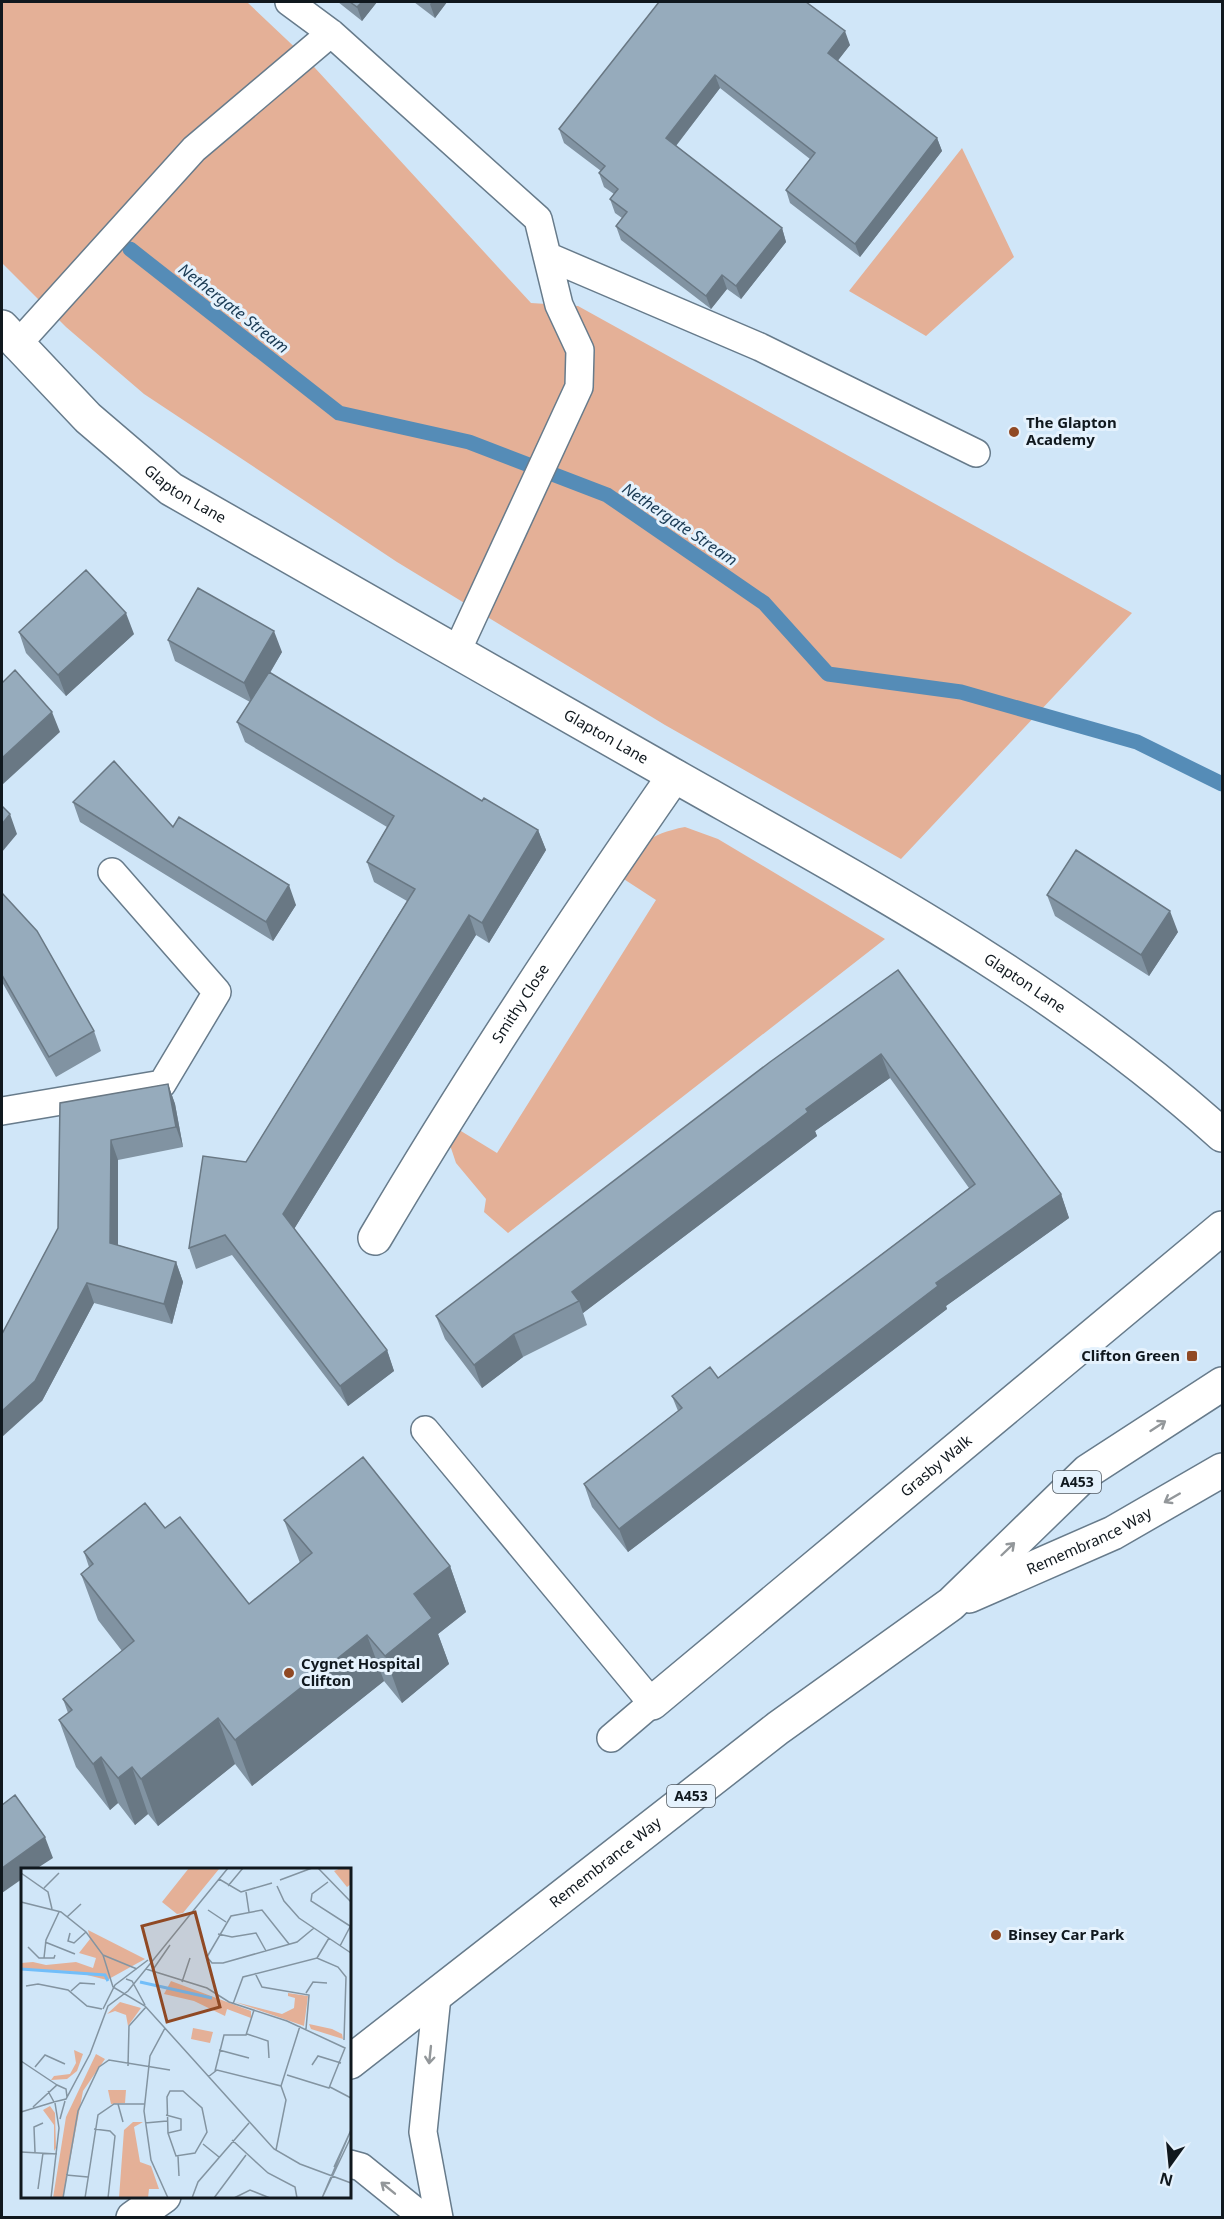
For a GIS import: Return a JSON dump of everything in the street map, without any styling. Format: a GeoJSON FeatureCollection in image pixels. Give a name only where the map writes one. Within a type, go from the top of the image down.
{"type":"FeatureCollection","features":[{"type":"Feature","properties":{"kind":"main road","name":"Glapton Lane"},"geometry":{"type":"LineString","coordinates":[[9,337],[88,418],[171,489],[895,900],[1082,1021],[1179,1096],[1222,1136]]}},
{"type":"Feature","properties":{"kind":"main road","name":"Smithy Close"},"geometry":{"type":"LineString","coordinates":[[375,1238],[421,1160],[600,884],[674,776]]}},
{"type":"Feature","properties":{"kind":"main road","name":"Grasby Walk"},"geometry":{"type":"LineString","coordinates":[[652,1703],[1222,1228]]}},
{"type":"Feature","properties":{"kind":"main road","name":"Remembrance Way"},"geometry":{"type":"LineString","coordinates":[[351,2061],[778,1728],[951,1604],[1088,1471],[1222,1384]]}},
{"type":"Feature","properties":{"kind":"main road","name":"Remembrance Way"},"geometry":{"type":"LineString","coordinates":[[951,1604],[1113,1533],[1222,1470]]}},
{"type":"Feature","properties":{"kind":"main road"},"geometry":{"type":"LineString","coordinates":[[134,2217],[161,2198]]}},
{"type":"Feature","properties":{"kind":"lane"},"geometry":{"type":"LineString","coordinates":[[289,2],[331,33],[538,219],[559,305],[580,350],[579,387],[457,651]]}},
{"type":"Feature","properties":{"kind":"lane"},"geometry":{"type":"LineString","coordinates":[[9,337],[194,149],[331,33]]}},
{"type":"Feature","properties":{"kind":"lane"},"geometry":{"type":"LineString","coordinates":[[547,256],[760,347],[976,453]]}},
{"type":"Feature","properties":{"kind":"lane"},"geometry":{"type":"LineString","coordinates":[[2,1111],[162,1084],[217,992],[112,872]]}},
{"type":"Feature","properties":{"kind":"lane"},"geometry":{"type":"LineString","coordinates":[[425,1430],[652,1703],[611,1738]]}},
{"type":"Feature","properties":{"kind":"lane"},"geometry":{"type":"LineString","coordinates":[[436,1996],[423,2132],[439,2217]]}},
{"type":"Feature","properties":{"kind":"lane"},"geometry":{"type":"LineString","coordinates":[[351,2164],[361,2167],[424,2217]]}},
{"type":"Feature","properties":{"kind":"shaded area"},"geometry":{"type":"Polygon","coordinates":[[[2,2],[247,2],[304,56],[531,303],[578,306],[1132,613],[901,859],[665,725],[397,562],[144,394],[66,327],[2,263],[2,2]]]}},
{"type":"Feature","properties":{"kind":"shaded area"},"geometry":{"type":"Polygon","coordinates":[[[962,148],[1014,257],[926,336],[849,291],[962,148]]]}},
{"type":"Feature","properties":{"kind":"shaded area"},"geometry":{"type":"Polygon","coordinates":[[[685,827],[718,839],[885,939],[508,1233],[484,1212],[486,1199],[456,1163],[450,1145],[456,1128],[497,1153],[656,900],[616,874],[645,843],[662,833],[685,827]]]}},
{"type":"Feature","properties":{"kind":"building"},"geometry":{"type":"Polygon","coordinates":[[[350,2],[362,2],[357,7],[350,2]]]}},
{"type":"Feature","properties":{"kind":"building"},"geometry":{"type":"Polygon","coordinates":[[[659,2],[806,2],[845,31],[828,53],[937,138],[855,244],[786,190],[815,153],[715,75],[666,138],[782,228],[736,286],[722,275],[706,296],[616,226],[627,212],[610,199],[618,189],[599,173],[605,166],[559,129],[659,2]]]}},
{"type":"Feature","properties":{"kind":"building"},"geometry":{"type":"Polygon","coordinates":[[[86,570],[126,613],[58,675],[19,632],[86,570]]]}},
{"type":"Feature","properties":{"kind":"building"},"geometry":{"type":"Polygon","coordinates":[[[198,588],[274,631],[244,683],[168,640],[198,588]]]}},
{"type":"Feature","properties":{"kind":"building"},"geometry":{"type":"Polygon","coordinates":[[[15,670],[52,712],[2,758],[2,683],[15,670]]]}},
{"type":"Feature","properties":{"kind":"building"},"geometry":{"type":"Polygon","coordinates":[[[269,672],[482,801],[484,798],[538,830],[482,923],[469,915],[283,1214],[387,1350],[340,1386],[225,1235],[189,1248],[203,1156],[246,1162],[415,889],[367,862],[394,816],[237,722],[269,672]]]}},
{"type":"Feature","properties":{"kind":"building"},"geometry":{"type":"Polygon","coordinates":[[[114,761],[173,827],[179,817],[289,885],[266,922],[73,802],[114,761]]]}},
{"type":"Feature","properties":{"kind":"building"},"geometry":{"type":"Polygon","coordinates":[[[2,806],[10,814],[2,824],[2,806]]]}},
{"type":"Feature","properties":{"kind":"building"},"geometry":{"type":"Polygon","coordinates":[[[1076,850],[1170,911],[1141,955],[1047,895],[1076,850]]]}},
{"type":"Feature","properties":{"kind":"building"},"geometry":{"type":"Polygon","coordinates":[[[2,893],[37,931],[94,1031],[49,1057],[2,975],[2,893]]]}},
{"type":"Feature","properties":{"kind":"building"},"geometry":{"type":"Polygon","coordinates":[[[898,970],[1061,1194],[936,1283],[938,1286],[619,1529],[584,1484],[682,1408],[672,1396],[710,1367],[718,1378],[975,1184],[881,1054],[806,1109],[808,1112],[572,1292],[579,1301],[514,1334],[474,1365],[436,1316],[770,1062],[898,970]]]}},
{"type":"Feature","properties":{"kind":"building"},"geometry":{"type":"Polygon","coordinates":[[[168,1084],[176,1127],[111,1140],[110,1243],[176,1262],[164,1304],[87,1283],[35,1381],[2,1411],[2,1334],[58,1228],[60,1103],[168,1084]]]}},
{"type":"Feature","properties":{"kind":"building","name":"Cygnet Hospital Clifton"},"geometry":{"type":"Polygon","coordinates":[[[363,1457],[450,1566],[414,1594],[432,1618],[385,1656],[367,1635],[235,1740],[218,1718],[141,1779],[132,1767],[118,1778],[101,1757],[93,1764],[59,1720],[72,1710],[63,1699],[134,1641],[81,1574],[93,1564],[84,1552],[145,1503],[165,1528],[180,1517],[249,1604],[312,1553],[284,1520],[363,1457]]]}},
{"type":"Feature","properties":{"kind":"building"},"geometry":{"type":"Polygon","coordinates":[[[15,1795],[45,1837],[2,1868],[2,1805],[15,1795]]]}},
{"type":"Feature","properties":{"kind":"waterway","name":"Nethergate Stream"},"geometry":{"type":"LineString","coordinates":[[130,249],[339,413],[469,442],[607,495],[764,603],[828,674],[961,692],[1137,742],[1222,784]]}},
{"type":"Feature","properties":{"kind":"place","name":"The Glapton Academy"},"geometry":{"type":"Point","coordinates":[1014,432]}},
{"type":"Feature","properties":{"kind":"place","name":"Clifton Green"},"geometry":{"type":"Point","coordinates":[1192,1356]}},
{"type":"Feature","properties":{"kind":"place","name":"Cygnet Hospital Clifton"},"geometry":{"type":"Point","coordinates":[289,1673]}},
{"type":"Feature","properties":{"kind":"place","name":"Binsey Car Park"},"geometry":{"type":"Point","coordinates":[996,1935]}}]}
